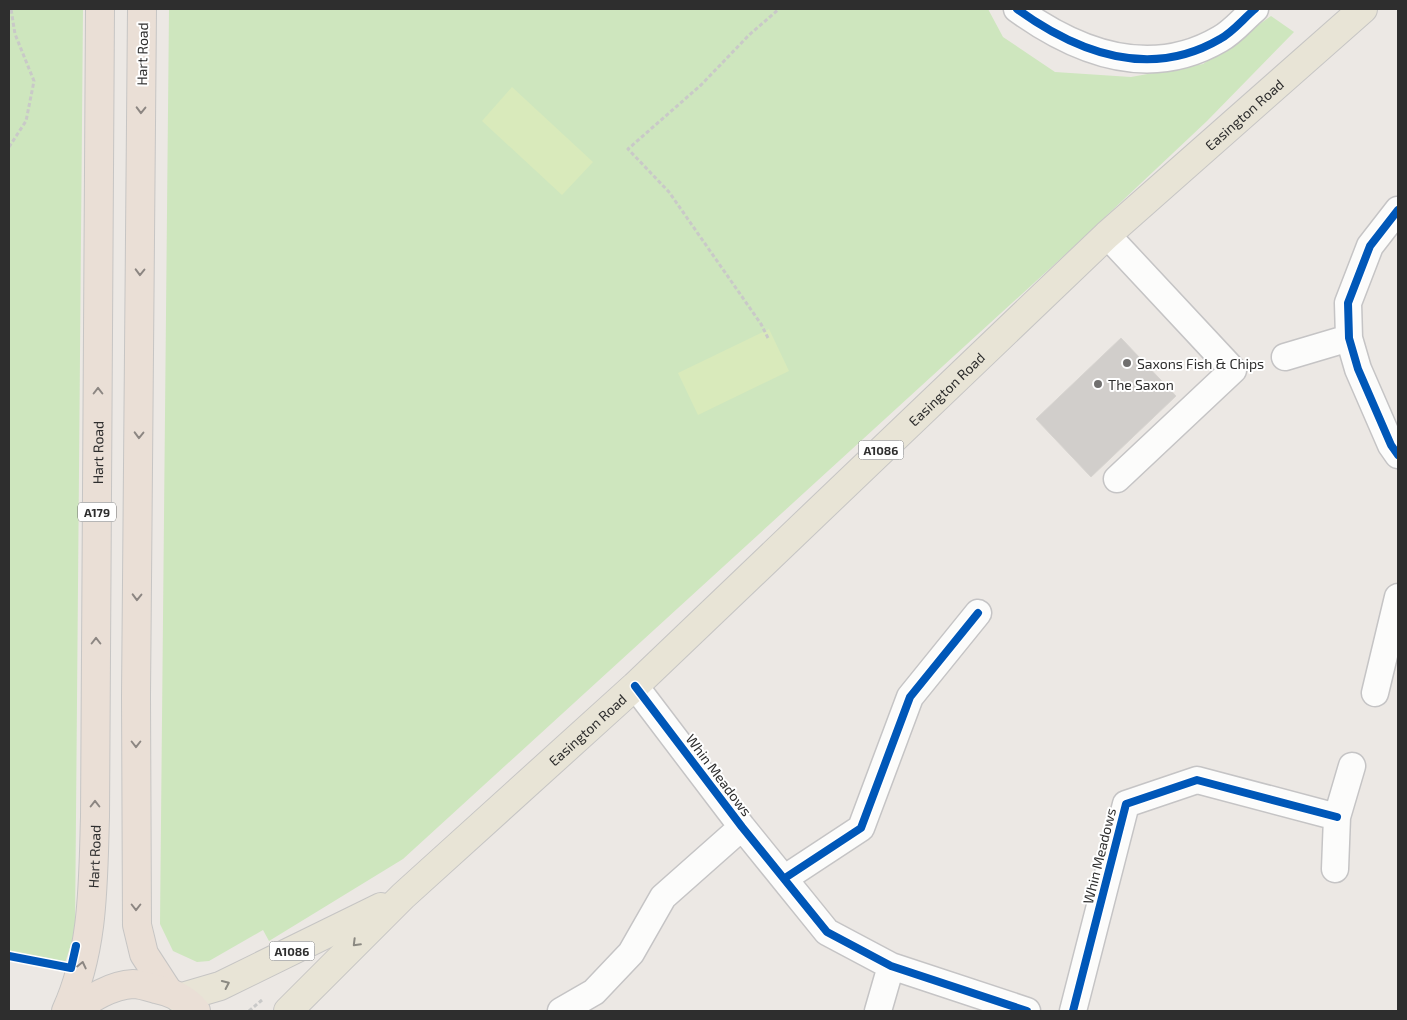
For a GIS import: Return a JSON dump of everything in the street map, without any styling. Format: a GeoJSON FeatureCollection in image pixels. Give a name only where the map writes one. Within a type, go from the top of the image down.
{"type":"FeatureCollection","features":[{"type":"Feature","properties":{"kind":"highway","name":"Hart Road"},"geometry":{"type":"LineString","coordinates":[[66,1011],[82,970],[92,918],[95,826],[100,9]]}},
{"type":"Feature","properties":{"kind":"highway","name":"Hart Road"},"geometry":{"type":"LineString","coordinates":[[142,9],[136,676],[137,925],[144,954],[181,1000]]}},
{"type":"Feature","properties":{"kind":"highway"},"geometry":{"type":"LineString","coordinates":[[73,1011],[112,989],[134,984],[181,1000]]}},
{"type":"Feature","properties":{"kind":"main road","name":"Easington Road"},"geometry":{"type":"LineString","coordinates":[[288,1011],[403,896],[635,686],[1107,235],[1363,9]]}},
{"type":"Feature","properties":{"kind":"main road","name":"Easington Road"},"geometry":{"type":"LineString","coordinates":[[181,1000],[220,986],[403,896]]}},
{"type":"Feature","properties":{"kind":"street"},"geometry":{"type":"LineString","coordinates":[[1017,9],[1040,26],[1068,40],[1108,55],[1149,61],[1189,54],[1222,38],[1255,9]]}},
{"type":"Feature","properties":{"kind":"street"},"geometry":{"type":"LineString","coordinates":[[1394,214],[1370,246],[1348,303],[1349,338],[1358,369],[1390,445],[1398,455]]}},
{"type":"Feature","properties":{"kind":"street"},"geometry":{"type":"LineString","coordinates":[[1107,235],[1234,370],[1117,479]]}},
{"type":"Feature","properties":{"kind":"street"},"geometry":{"type":"LineString","coordinates":[[1286,357],[1349,338]]}},
{"type":"Feature","properties":{"kind":"street"},"geometry":{"type":"LineString","coordinates":[[1375,693],[1398,597]]}},
{"type":"Feature","properties":{"kind":"street"},"geometry":{"type":"LineString","coordinates":[[785,878],[861,828],[910,698],[978,613]]}},
{"type":"Feature","properties":{"kind":"street","name":"Whin Meadows"},"geometry":{"type":"LineString","coordinates":[[635,686],[742,827],[827,932],[891,966],[1027,1011]]}},
{"type":"Feature","properties":{"kind":"street"},"geometry":{"type":"LineString","coordinates":[[1335,869],[1336,817],[1352,766]]}},
{"type":"Feature","properties":{"kind":"street","name":"Whin Meadows"},"geometry":{"type":"LineString","coordinates":[[1073,1011],[1126,804],[1197,780],[1336,817]]}},
{"type":"Feature","properties":{"kind":"street","name":"Whin Meadows"},"geometry":{"type":"LineString","coordinates":[[561,1011],[594,992],[632,953],[664,896],[742,827]]}},
{"type":"Feature","properties":{"kind":"street"},"geometry":{"type":"LineString","coordinates":[[878,1011],[891,966]]}},
{"type":"Feature","properties":{"kind":"path"},"geometry":{"type":"LineString","coordinates":[[9,147],[26,121],[34,81],[15,34],[12,9]]}},
{"type":"Feature","properties":{"kind":"path"},"geometry":{"type":"LineString","coordinates":[[768,338],[761,324],[669,192],[628,150],[701,84],[749,35],[779,9]]}},
{"type":"Feature","properties":{"kind":"green space"},"geometry":{"type":"Polygon","coordinates":[[[9,9],[83,9],[75,932],[64,966],[9,956],[9,9]]]}},
{"type":"Feature","properties":{"kind":"green space"},"geometry":{"type":"Polygon","coordinates":[[[169,9],[988,9],[1003,37],[1055,72],[1131,77],[1203,64],[1271,16],[1294,32],[1207,121],[1069,251],[403,859],[269,941],[263,930],[209,961],[197,962],[173,951],[160,924],[169,9]]]}},
{"type":"Feature","properties":{"kind":"green space"},"geometry":{"type":"Polygon","coordinates":[[[512,87],[593,162],[562,195],[482,121],[512,87]]]}},
{"type":"Feature","properties":{"kind":"green space"},"geometry":{"type":"Polygon","coordinates":[[[769,329],[789,371],[698,415],[678,373],[769,329]]]}},
{"type":"Feature","properties":{"kind":"building"},"geometry":{"type":"Polygon","coordinates":[[[1121,338],[1176,396],[1091,477],[1036,419],[1121,338]]]}},
{"type":"Feature","properties":{"kind":"cycle path"},"geometry":{"type":"LineString","coordinates":[[1017,9],[1040,25],[1090,49],[1115,56],[1141,59],[1167,58],[1194,51],[1225,36],[1255,9]]}},
{"type":"Feature","properties":{"kind":"cycle path"},"geometry":{"type":"LineString","coordinates":[[1398,210],[1370,246],[1348,303],[1349,338],[1358,369],[1391,445],[1398,455]]}},
{"type":"Feature","properties":{"kind":"cycle path"},"geometry":{"type":"LineString","coordinates":[[785,878],[861,828],[910,697],[978,613]]}},
{"type":"Feature","properties":{"kind":"cycle path"},"geometry":{"type":"LineString","coordinates":[[635,686],[742,827],[827,932],[891,966],[1027,1011]]}},
{"type":"Feature","properties":{"kind":"cycle path"},"geometry":{"type":"LineString","coordinates":[[1073,1011],[1126,804],[1197,780],[1337,817]]}},
{"type":"Feature","properties":{"kind":"cycle path"},"geometry":{"type":"LineString","coordinates":[[9,956],[71,968],[76,946]]}},
{"type":"Feature","properties":{"kind":"place","name":"Saxons Fish & Chips"},"geometry":{"type":"Point","coordinates":[1127,363]}},
{"type":"Feature","properties":{"kind":"place","name":"The Saxon"},"geometry":{"type":"Point","coordinates":[1098,384]}}]}
